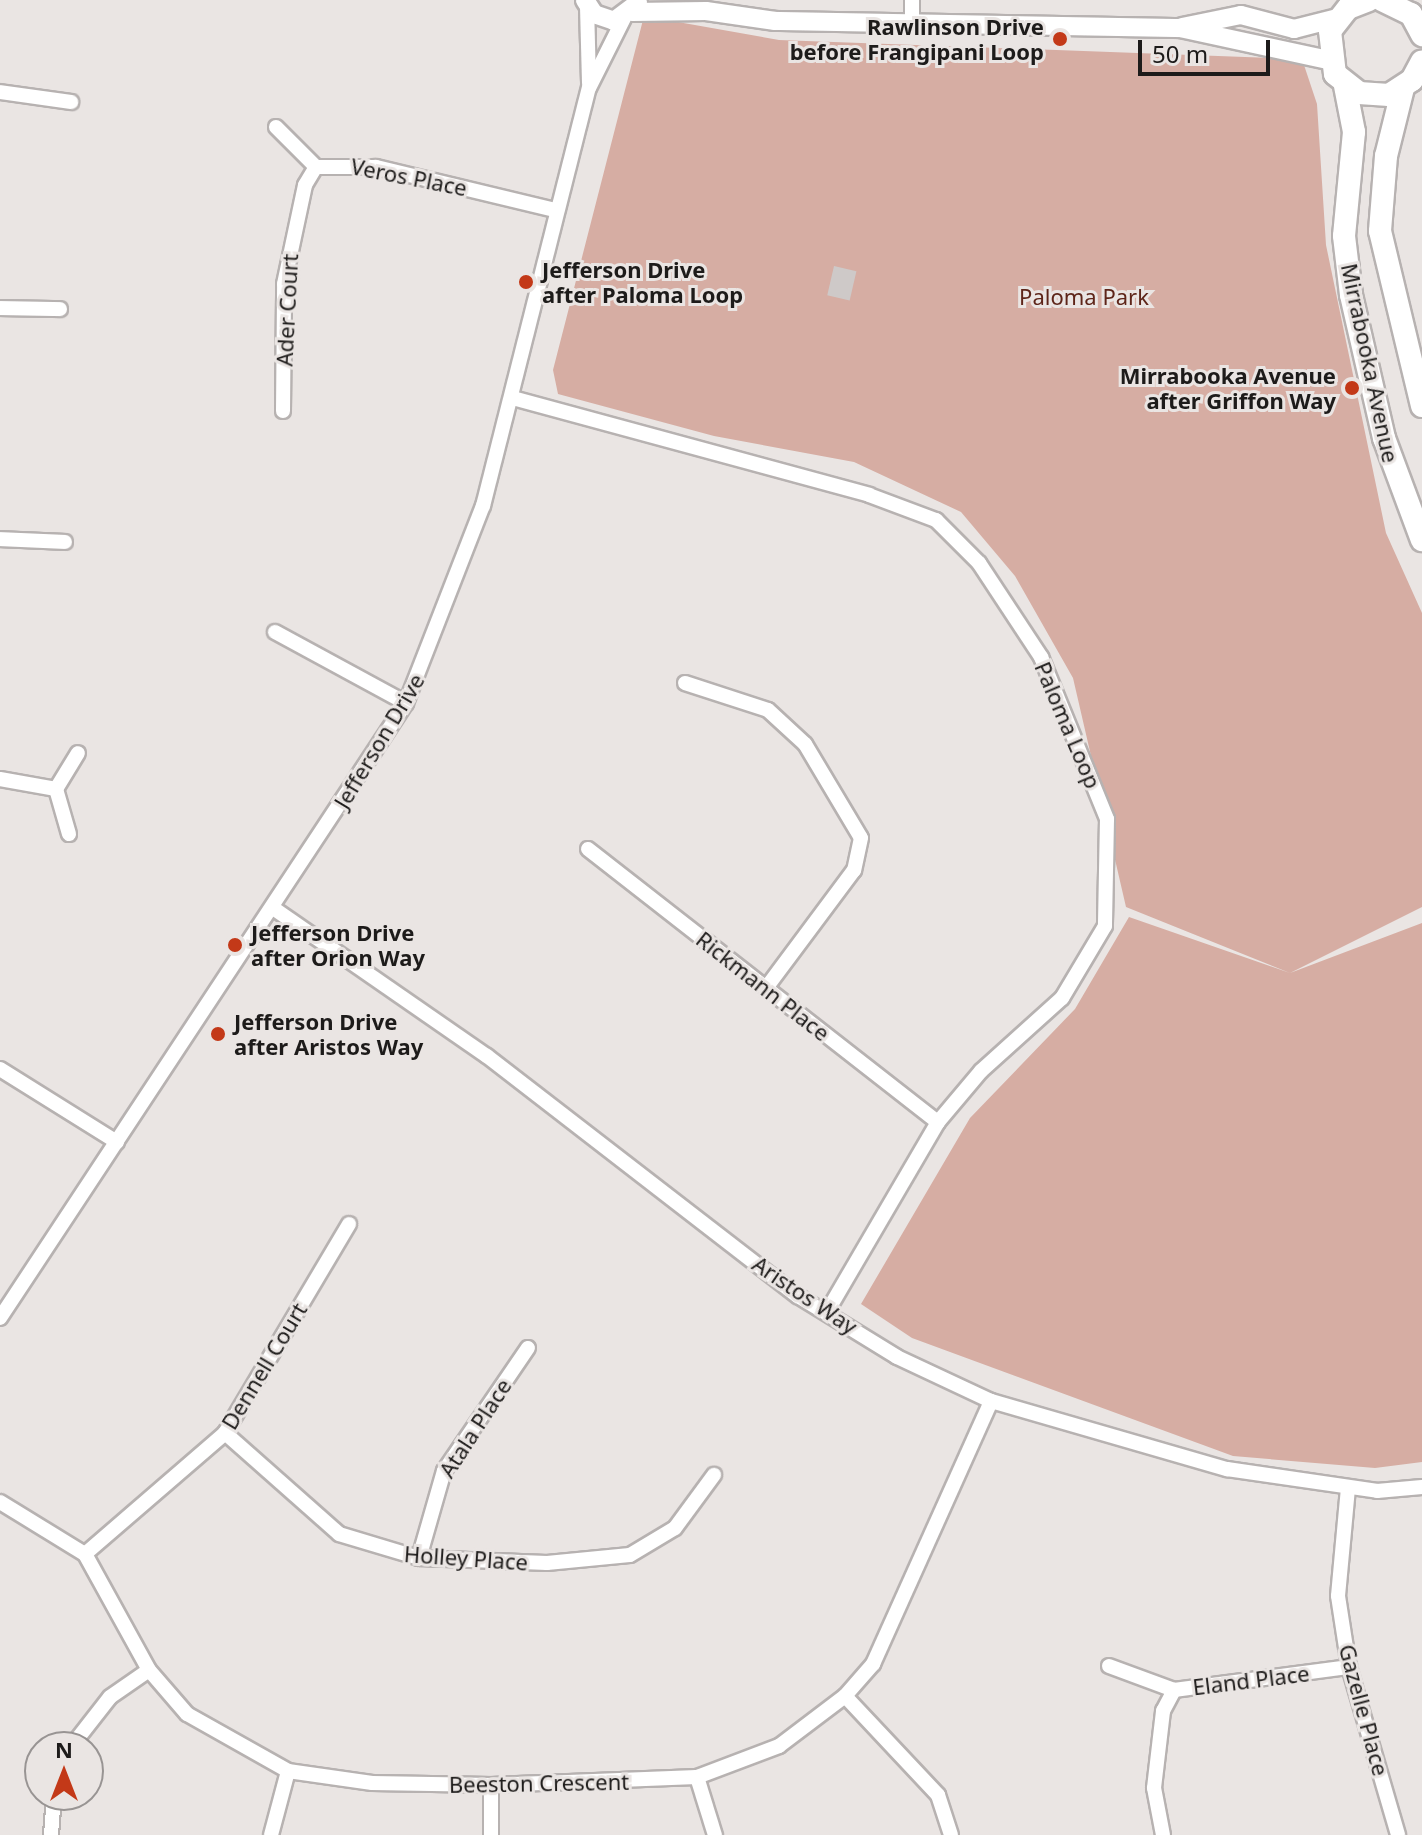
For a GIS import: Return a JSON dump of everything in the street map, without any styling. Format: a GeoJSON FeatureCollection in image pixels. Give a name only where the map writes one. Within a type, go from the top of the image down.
{"type":"FeatureCollection","features":[{"type":"Feature","properties":{"kind":"main road"},"geometry":{"type":"LineString","coordinates":[[1328,60],[1337,18],[1362,0],[1369,0]]}},
{"type":"Feature","properties":{"kind":"main road"},"geometry":{"type":"LineString","coordinates":[[1382,0],[1408,7],[1422,35]]}},
{"type":"Feature","properties":{"kind":"main road","name":"Mirrabooka Avenue"},"geometry":{"type":"LineString","coordinates":[[1328,60],[1345,86],[1354,132],[1344,236],[1351,295],[1384,438],[1422,540]]}},
{"type":"Feature","properties":{"kind":"main road","name":"Mirrabooka Avenue"},"geometry":{"type":"LineString","coordinates":[[1422,61],[1403,88],[1386,156],[1380,231],[1422,406]]}},
{"type":"Feature","properties":{"kind":"main road"},"geometry":{"type":"LineString","coordinates":[[1345,86],[1374,96],[1403,88]]}},
{"type":"Feature","properties":{"kind":"street"},"geometry":{"type":"LineString","coordinates":[[680,0],[706,11]]}},
{"type":"Feature","properties":{"kind":"street"},"geometry":{"type":"LineString","coordinates":[[912,0],[912,23]]}},
{"type":"Feature","properties":{"kind":"street"},"geometry":{"type":"LineString","coordinates":[[585,2],[603,19],[632,10],[706,11],[775,21],[1180,28],[1328,60]]}},
{"type":"Feature","properties":{"kind":"street","name":"Jefferson Drive"},"geometry":{"type":"LineString","coordinates":[[585,2],[589,88]]}},
{"type":"Feature","properties":{"kind":"street","name":"Jefferson Drive"},"geometry":{"type":"LineString","coordinates":[[0,1318],[406,703],[461,573],[513,398],[555,210],[589,88],[632,10]]}},
{"type":"Feature","properties":{"kind":"street"},"geometry":{"type":"LineString","coordinates":[[1180,28],[1241,15],[1294,29],[1337,18]]}},
{"type":"Feature","properties":{"kind":"street"},"geometry":{"type":"LineString","coordinates":[[0,92],[71,102]]}},
{"type":"Feature","properties":{"kind":"street"},"geometry":{"type":"LineString","coordinates":[[276,127],[316,167]]}},
{"type":"Feature","properties":{"kind":"street","name":"Veros Place"},"geometry":{"type":"LineString","coordinates":[[316,167],[376,167],[555,210]]}},
{"type":"Feature","properties":{"kind":"street","name":"Ader Court"},"geometry":{"type":"LineString","coordinates":[[283,411],[284,284],[305,185],[316,167]]}},
{"type":"Feature","properties":{"kind":"street"},"geometry":{"type":"LineString","coordinates":[[0,308],[60,309]]}},
{"type":"Feature","properties":{"kind":"street","name":"Paloma Loop"},"geometry":{"type":"LineString","coordinates":[[513,398],[869,495],[936,520],[979,563],[1041,657],[1107,819],[1105,926],[1062,998],[981,1071],[938,1122],[828,1310]]}},
{"type":"Feature","properties":{"kind":"street"},"geometry":{"type":"LineString","coordinates":[[0,539],[65,542]]}},
{"type":"Feature","properties":{"kind":"street"},"geometry":{"type":"LineString","coordinates":[[275,632],[406,703]]}},
{"type":"Feature","properties":{"kind":"street"},"geometry":{"type":"LineString","coordinates":[[685,683],[768,710],[805,744],[861,838],[854,870],[766,988]]}},
{"type":"Feature","properties":{"kind":"street"},"geometry":{"type":"LineString","coordinates":[[69,834],[56,789],[78,753]]}},
{"type":"Feature","properties":{"kind":"street"},"geometry":{"type":"LineString","coordinates":[[0,779],[56,789]]}},
{"type":"Feature","properties":{"kind":"street","name":"Rickmann Place"},"geometry":{"type":"LineString","coordinates":[[588,849],[938,1122]]}},
{"type":"Feature","properties":{"kind":"street","name":"Aristos Way"},"geometry":{"type":"LineString","coordinates":[[273,908],[487,1056],[798,1296],[828,1310],[897,1357],[991,1401],[1227,1469],[1348,1488],[1422,1487]]}},
{"type":"Feature","properties":{"kind":"street"},"geometry":{"type":"LineString","coordinates":[[0,1069],[117,1142]]}},
{"type":"Feature","properties":{"kind":"street","name":"Dennell Court"},"geometry":{"type":"LineString","coordinates":[[85,1554],[225,1433],[349,1224]]}},
{"type":"Feature","properties":{"kind":"street","name":"Atala Place"},"geometry":{"type":"LineString","coordinates":[[419,1558],[444,1471],[528,1348]]}},
{"type":"Feature","properties":{"kind":"street","name":"Beeston Crescent"},"geometry":{"type":"LineString","coordinates":[[0,1502],[85,1554],[149,1670],[187,1714],[288,1771],[356,1782],[491,1785],[697,1777],[779,1746],[845,1696],[873,1664],[991,1401]]}},
{"type":"Feature","properties":{"kind":"street","name":"Holley Place"},"geometry":{"type":"LineString","coordinates":[[225,1433],[339,1534],[419,1558],[547,1563],[630,1555],[675,1528],[714,1475]]}},
{"type":"Feature","properties":{"kind":"street","name":"Gazelle Place"},"geometry":{"type":"LineString","coordinates":[[1348,1488],[1338,1596],[1349,1667],[1398,1835]]}},
{"type":"Feature","properties":{"kind":"street","name":"Eland Place"},"geometry":{"type":"LineString","coordinates":[[1109,1666],[1174,1690],[1349,1667]]}},
{"type":"Feature","properties":{"kind":"street"},"geometry":{"type":"LineString","coordinates":[[83,1731],[110,1697],[149,1670]]}},
{"type":"Feature","properties":{"kind":"street"},"geometry":{"type":"LineString","coordinates":[[1163,1835],[1154,1788],[1163,1711],[1174,1690]]}},
{"type":"Feature","properties":{"kind":"street"},"geometry":{"type":"LineString","coordinates":[[845,1696],[938,1795],[951,1835]]}},
{"type":"Feature","properties":{"kind":"street"},"geometry":{"type":"LineString","coordinates":[[271,1835],[288,1771]]}},
{"type":"Feature","properties":{"kind":"street"},"geometry":{"type":"LineString","coordinates":[[697,1777],[715,1835]]}},
{"type":"Feature","properties":{"kind":"street"},"geometry":{"type":"LineString","coordinates":[[491,1785],[491,1835]]}},
{"type":"Feature","properties":{"kind":"street"},"geometry":{"type":"LineString","coordinates":[[51,1835],[53,1811]]}},
{"type":"Feature","properties":{"kind":"green space","name":"Paloma Park"},"geometry":{"type":"Polygon","coordinates":[[[644,16],[779,40],[1302,59],[1317,104],[1326,245],[1386,533],[1422,613],[1422,907],[1290,973],[1126,907],[1073,678],[1015,576],[961,512],[854,462],[714,436],[558,394],[553,370],[644,16]]]}},
{"type":"Feature","properties":{"kind":"green space"},"geometry":{"type":"Polygon","coordinates":[[[1129,917],[1290,973],[1422,923],[1422,1462],[1375,1468],[1233,1456],[912,1338],[861,1304],[970,1118],[1075,1009],[1129,917]]]}},
{"type":"Feature","properties":{"kind":"building"},"geometry":{"type":"Polygon","coordinates":[[[834,266],[856,271],[850,300],[827,295],[834,266]]]}},
{"type":"Feature","properties":{"kind":"place","name":"Rawlinson Drive before Frangipani Loop"},"geometry":{"type":"Point","coordinates":[1060,39]}},
{"type":"Feature","properties":{"kind":"place","name":"Jefferson Drive after Paloma Loop"},"geometry":{"type":"Point","coordinates":[526,282]}},
{"type":"Feature","properties":{"kind":"place","name":"Mirrabooka Avenue after Griffon Way"},"geometry":{"type":"Point","coordinates":[1352,388]}},
{"type":"Feature","properties":{"kind":"place","name":"Jefferson Drive after Orion Way"},"geometry":{"type":"Point","coordinates":[235,945]}},
{"type":"Feature","properties":{"kind":"place","name":"Jefferson Drive after Aristos Way"},"geometry":{"type":"Point","coordinates":[218,1034]}}]}
